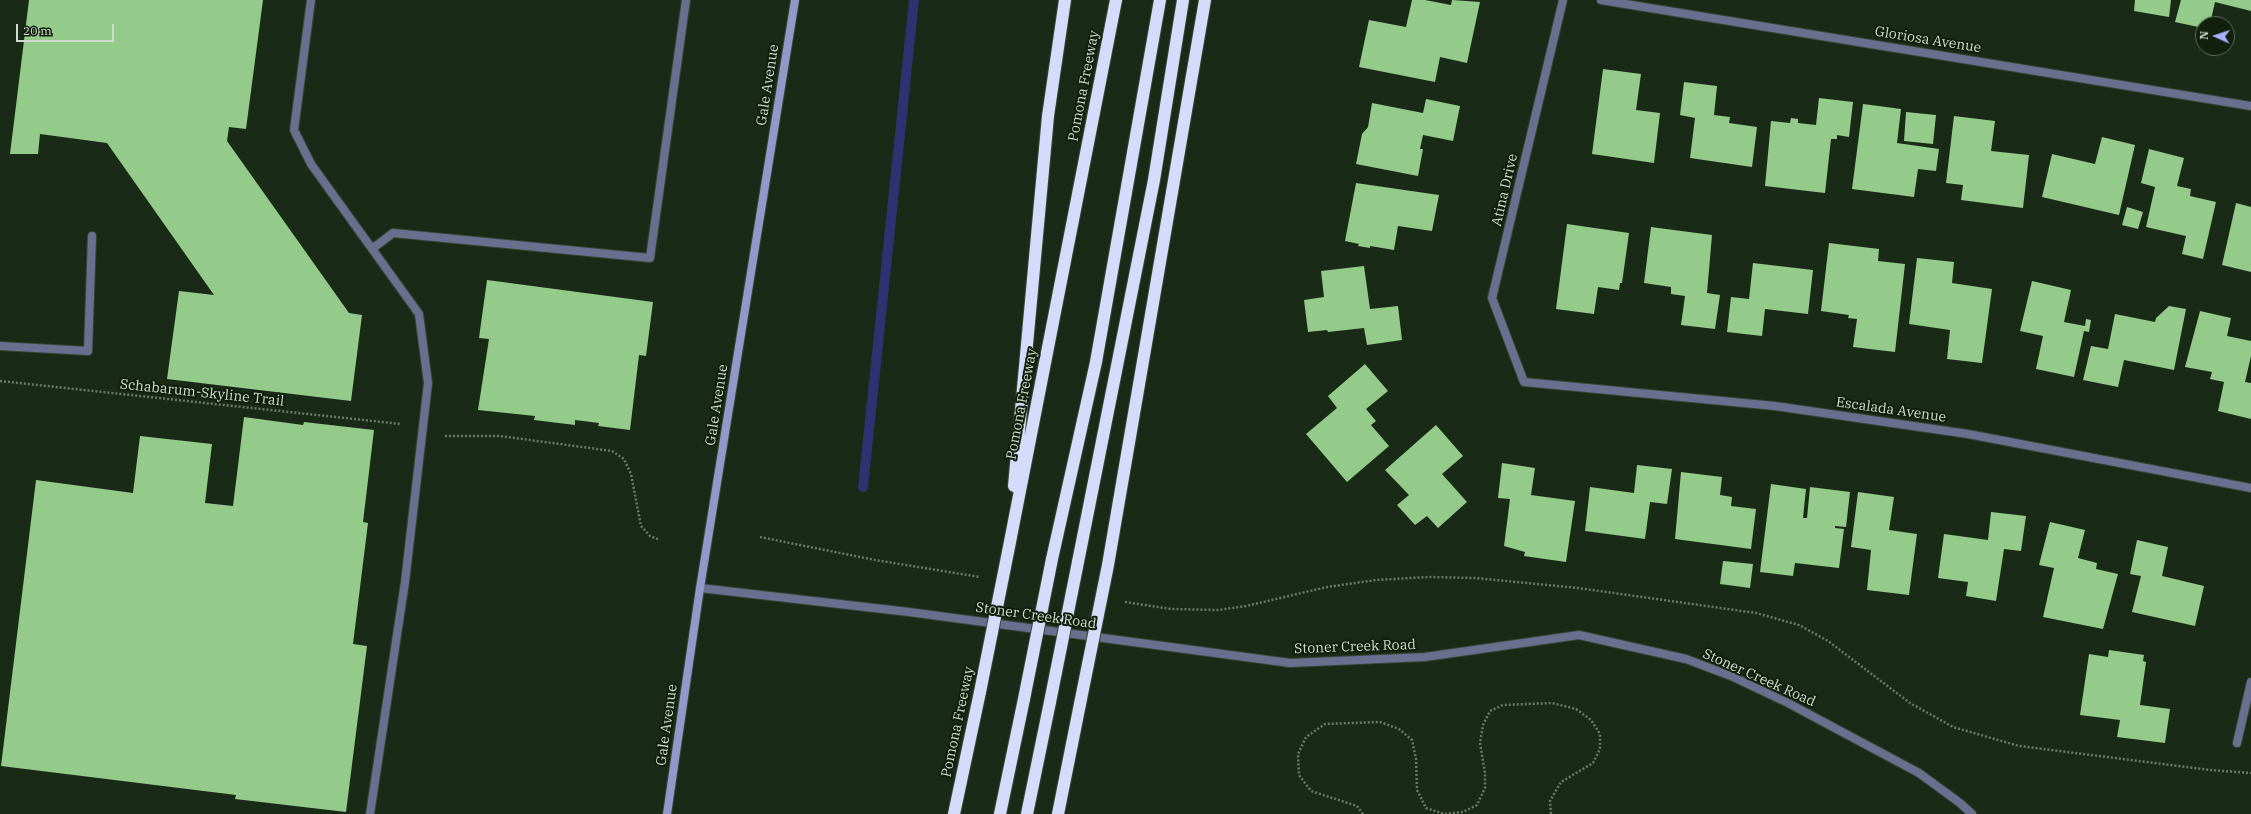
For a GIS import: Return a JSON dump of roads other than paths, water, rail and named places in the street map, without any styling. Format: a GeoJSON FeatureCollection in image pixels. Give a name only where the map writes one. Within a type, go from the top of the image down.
{"type":"FeatureCollection","features":[{"type":"Feature","properties":{"kind":"highway"},"geometry":{"type":"LineString","coordinates":[[1008,552],[1048,116],[1065,0]]}},
{"type":"Feature","properties":{"kind":"highway","name":"Pomona Freeway"},"geometry":{"type":"LineString","coordinates":[[954,814],[1008,552],[1116,0]]}},
{"type":"Feature","properties":{"kind":"highway"},"geometry":{"type":"LineString","coordinates":[[1000,814],[1052,559],[1096,362],[1160,0]]}},
{"type":"Feature","properties":{"kind":"highway"},"geometry":{"type":"LineString","coordinates":[[1027,814],[1154,180],[1183,0]]}},
{"type":"Feature","properties":{"kind":"highway"},"geometry":{"type":"LineString","coordinates":[[1058,814],[1108,564],[1206,0]]}},
{"type":"Feature","properties":{"kind":"main road","name":"Gale Avenue"},"geometry":{"type":"LineString","coordinates":[[667,814],[700,588],[795,0]]}},
{"type":"Feature","properties":{"kind":"street"},"geometry":{"type":"LineString","coordinates":[[311,0],[294,130],[311,164],[419,314],[428,383],[405,582],[370,814]]}},
{"type":"Feature","properties":{"kind":"street"},"geometry":{"type":"LineString","coordinates":[[372,249],[393,233],[650,258],[686,0]]}},
{"type":"Feature","properties":{"kind":"street","name":"Atina Drive"},"geometry":{"type":"LineString","coordinates":[[1524,382],[1492,298],[1563,0]]}},
{"type":"Feature","properties":{"kind":"street","name":"Gloriosa Avenue"},"geometry":{"type":"LineString","coordinates":[[1601,0],[2251,106]]}},
{"type":"Feature","properties":{"kind":"street"},"geometry":{"type":"LineString","coordinates":[[0,346],[88,351],[92,236]]}},
{"type":"Feature","properties":{"kind":"street","name":"Escalada Avenue"},"geometry":{"type":"LineString","coordinates":[[1524,382],[1783,407],[1968,434],[2251,488]]}},
{"type":"Feature","properties":{"kind":"street","name":"Stoner Creek Road"},"geometry":{"type":"LineString","coordinates":[[700,588],[910,612],[1290,663],[1425,657],[1579,635],[1686,659],[1731,676],[1788,703],[1920,773],[1960,803],[1972,814]]}},
{"type":"Feature","properties":{"kind":"street"},"geometry":{"type":"LineString","coordinates":[[2237,743],[2251,682]]}},
{"type":"Feature","properties":{"kind":"waterway"},"geometry":{"type":"LineString","coordinates":[[863,487],[914,0]]}}]}
